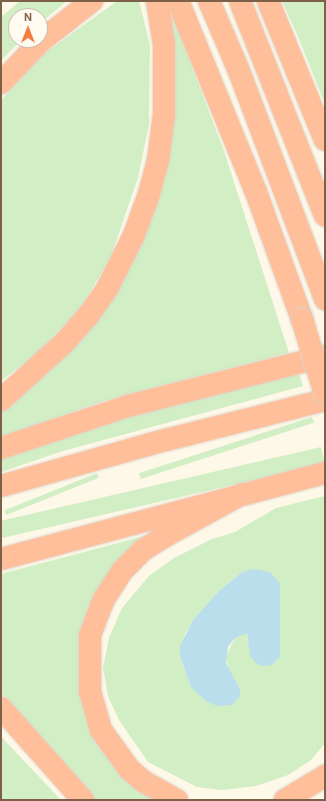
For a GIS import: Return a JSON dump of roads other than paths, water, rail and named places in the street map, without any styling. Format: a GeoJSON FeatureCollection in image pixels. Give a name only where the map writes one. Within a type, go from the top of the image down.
{"type":"FeatureCollection","features":[{"type":"Feature","properties":{"kind":"highway"},"geometry":{"type":"LineString","coordinates":[[1,83],[41,41],[92,1]]}},
{"type":"Feature","properties":{"kind":"highway"},"geometry":{"type":"LineString","coordinates":[[1,400],[65,342],[88,316],[106,289],[134,235],[154,174],[164,114],[164,44],[157,1]]}},
{"type":"Feature","properties":{"kind":"highway"},"geometry":{"type":"LineString","coordinates":[[178,1],[256,192],[302,319],[325,394]]}},
{"type":"Feature","properties":{"kind":"highway"},"geometry":{"type":"LineString","coordinates":[[209,1],[245,86],[325,298]]}},
{"type":"Feature","properties":{"kind":"highway"},"geometry":{"type":"LineString","coordinates":[[240,1],[325,216]]}},
{"type":"Feature","properties":{"kind":"highway"},"geometry":{"type":"LineString","coordinates":[[268,1],[325,140]]}},
{"type":"Feature","properties":{"kind":"highway"},"geometry":{"type":"LineString","coordinates":[[1,448],[128,406],[325,356]]}},
{"type":"Feature","properties":{"kind":"highway"},"geometry":{"type":"LineString","coordinates":[[1,486],[158,442],[325,400]]}},
{"type":"Feature","properties":{"kind":"highway"},"geometry":{"type":"LineString","coordinates":[[1,559],[325,473]]}},
{"type":"Feature","properties":{"kind":"highway"},"geometry":{"type":"LineString","coordinates":[[176,800],[143,781],[129,769],[101,730],[90,692],[90,635],[104,599],[122,572],[143,550],[166,535],[242,494]]}},
{"type":"Feature","properties":{"kind":"highway"},"geometry":{"type":"LineString","coordinates":[[1,708],[83,800]]}},
{"type":"Feature","properties":{"kind":"highway"},"geometry":{"type":"LineString","coordinates":[[285,800],[325,776]]}},
{"type":"Feature","properties":{"kind":"water"},"geometry":{"type":"Polygon","coordinates":[[[253,569],[270,572],[280,584],[280,657],[272,665],[261,666],[254,661],[250,655],[247,633],[235,638],[228,647],[226,663],[240,689],[240,696],[232,705],[218,706],[207,702],[191,687],[180,656],[180,645],[194,619],[220,590],[242,572],[253,569]]]}}]}
